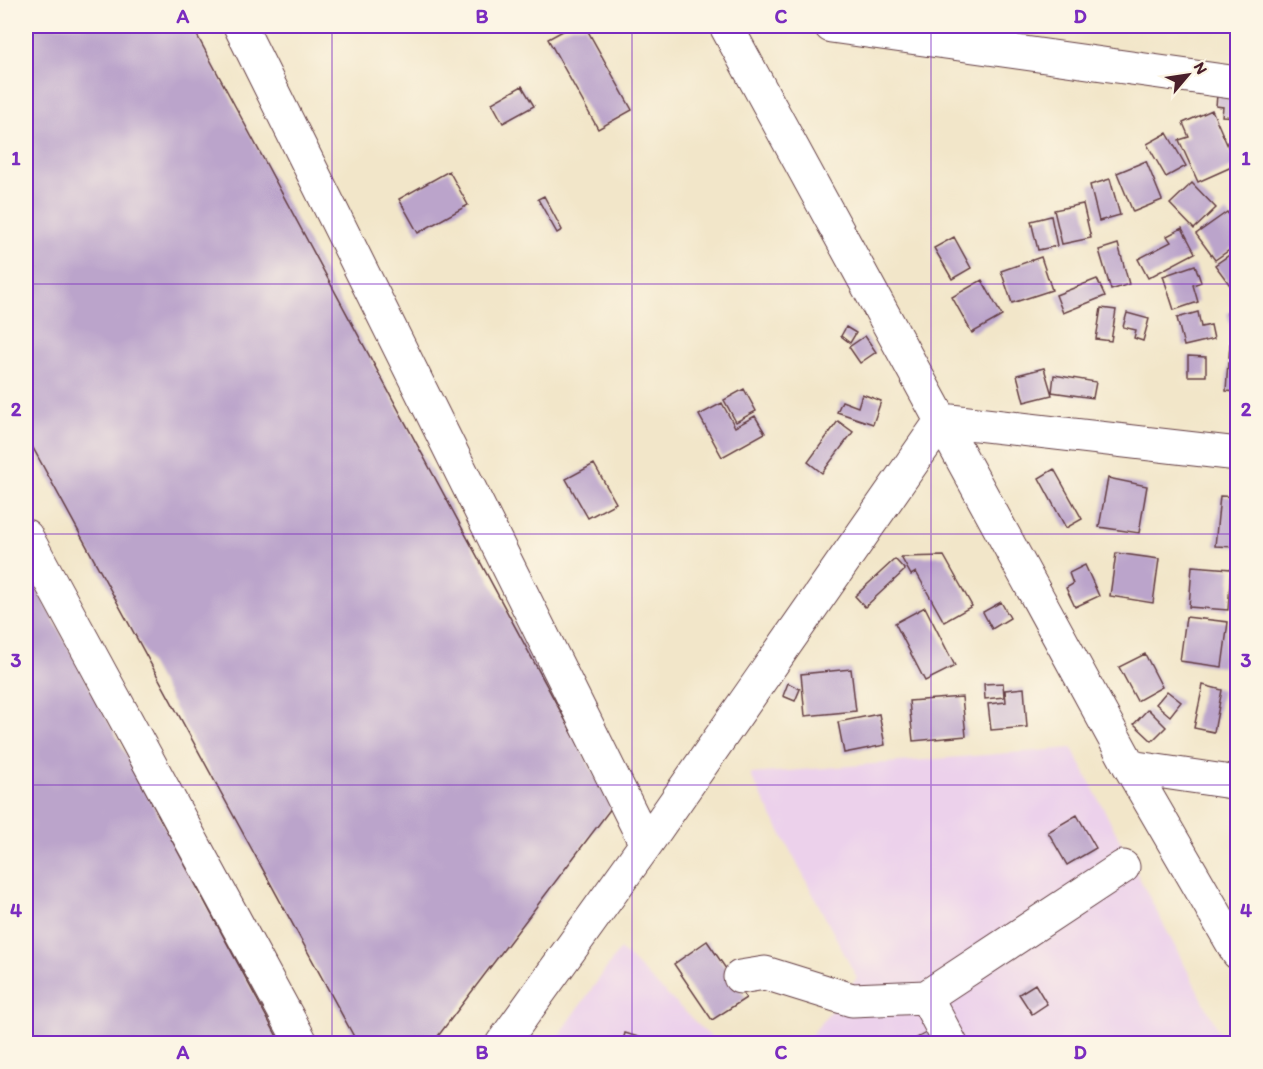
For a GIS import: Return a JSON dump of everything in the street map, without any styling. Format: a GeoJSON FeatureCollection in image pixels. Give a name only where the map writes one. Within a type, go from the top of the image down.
{"type":"FeatureCollection","features":[{"type":"Feature","properties":{"kind":"street"},"geometry":{"type":"LineString","coordinates":[[240,26],[646,844]]}},
{"type":"Feature","properties":{"kind":"street"},"geometry":{"type":"LineString","coordinates":[[726,26],[1130,767],[1238,953]]}},
{"type":"Feature","properties":{"kind":"street"},"geometry":{"type":"LineString","coordinates":[[831,26],[1238,83]]}},
{"type":"Feature","properties":{"kind":"street"},"geometry":{"type":"LineString","coordinates":[[502,1044],[646,844],[942,420]]}},
{"type":"Feature","properties":{"kind":"street"},"geometry":{"type":"LineString","coordinates":[[942,420],[1238,454]]}},
{"type":"Feature","properties":{"kind":"street"},"geometry":{"type":"LineString","coordinates":[[26,536],[302,1044]]}},
{"type":"Feature","properties":{"kind":"street"},"geometry":{"type":"LineString","coordinates":[[1130,767],[1238,783]]}},
{"type":"Feature","properties":{"kind":"street"},"geometry":{"type":"LineString","coordinates":[[740,977],[765,973],[852,1000],[926,997],[1123,867]]}},
{"type":"Feature","properties":{"kind":"street"},"geometry":{"type":"LineString","coordinates":[[926,997],[951,1044]]}},
{"type":"Feature","properties":{"kind":"shaded area"},"geometry":{"type":"Polygon","coordinates":[[[1072,748],[1225,1043],[805,1043],[857,978],[750,774],[1072,748]]]}},
{"type":"Feature","properties":{"kind":"shaded area"},"geometry":{"type":"Polygon","coordinates":[[[620,949],[717,1043],[553,1044],[620,949]]]}},
{"type":"Feature","properties":{"kind":"building"},"geometry":{"type":"Polygon","coordinates":[[[26,26],[192,26],[612,807],[432,1044],[358,1044],[26,435],[26,26]]]}},
{"type":"Feature","properties":{"kind":"building"},"geometry":{"type":"Polygon","coordinates":[[[572,26],[585,26],[632,110],[598,129],[548,39],[572,26]]]}},
{"type":"Feature","properties":{"kind":"building"},"geometry":{"type":"Polygon","coordinates":[[[522,86],[534,106],[503,123],[492,103],[522,86]]]}},
{"type":"Feature","properties":{"kind":"building"},"geometry":{"type":"Polygon","coordinates":[[[1217,95],[1238,97],[1238,117],[1222,116],[1223,107],[1216,106],[1217,95]]]}},
{"type":"Feature","properties":{"kind":"building"},"geometry":{"type":"Polygon","coordinates":[[[1212,110],[1236,165],[1198,182],[1179,140],[1189,137],[1183,123],[1212,110]]]}},
{"type":"Feature","properties":{"kind":"building"},"geometry":{"type":"Polygon","coordinates":[[[1167,133],[1186,166],[1166,177],[1147,144],[1167,133]]]}},
{"type":"Feature","properties":{"kind":"building"},"geometry":{"type":"Polygon","coordinates":[[[1146,161],[1162,200],[1133,212],[1117,173],[1146,161]]]}},
{"type":"Feature","properties":{"kind":"building"},"geometry":{"type":"Polygon","coordinates":[[[449,171],[468,205],[418,233],[399,199],[449,171]]]}},
{"type":"Feature","properties":{"kind":"building"},"geometry":{"type":"Polygon","coordinates":[[[1110,179],[1120,215],[1099,221],[1090,185],[1110,179]]]}},
{"type":"Feature","properties":{"kind":"building"},"geometry":{"type":"Polygon","coordinates":[[[1192,183],[1216,208],[1194,229],[1170,204],[1192,183]]]}},
{"type":"Feature","properties":{"kind":"building"},"geometry":{"type":"Polygon","coordinates":[[[544,196],[562,230],[557,233],[538,199],[544,196]]]}},
{"type":"Feature","properties":{"kind":"building"},"geometry":{"type":"Polygon","coordinates":[[[1083,204],[1091,238],[1062,244],[1054,210],[1083,204]]]}},
{"type":"Feature","properties":{"kind":"building"},"geometry":{"type":"Polygon","coordinates":[[[1227,212],[1238,227],[1238,244],[1215,260],[1196,234],[1227,212]]]}},
{"type":"Feature","properties":{"kind":"building"},"geometry":{"type":"Polygon","coordinates":[[[1051,216],[1057,246],[1038,250],[1031,221],[1051,216]]]}},
{"type":"Feature","properties":{"kind":"building"},"geometry":{"type":"Polygon","coordinates":[[[1182,228],[1195,253],[1148,278],[1138,259],[1171,242],[1167,236],[1182,228]]]}},
{"type":"Feature","properties":{"kind":"building"},"geometry":{"type":"Polygon","coordinates":[[[954,237],[971,268],[952,279],[934,248],[954,237]]]}},
{"type":"Feature","properties":{"kind":"building"},"geometry":{"type":"Polygon","coordinates":[[[1118,244],[1129,284],[1111,290],[1099,250],[1118,244]]]}},
{"type":"Feature","properties":{"kind":"building"},"geometry":{"type":"Polygon","coordinates":[[[1238,249],[1238,296],[1215,265],[1238,249]]]}},
{"type":"Feature","properties":{"kind":"building"},"geometry":{"type":"Polygon","coordinates":[[[1041,257],[1052,290],[1012,303],[1001,271],[1041,257]]]}},
{"type":"Feature","properties":{"kind":"building"},"geometry":{"type":"Polygon","coordinates":[[[1195,265],[1201,282],[1193,285],[1198,302],[1174,310],[1163,276],[1195,265]]]}},
{"type":"Feature","properties":{"kind":"building"},"geometry":{"type":"Polygon","coordinates":[[[1097,279],[1105,296],[1063,313],[1056,295],[1097,279]]]}},
{"type":"Feature","properties":{"kind":"building"},"geometry":{"type":"Polygon","coordinates":[[[982,280],[1002,316],[972,333],[952,297],[982,280]]]}},
{"type":"Feature","properties":{"kind":"building"},"geometry":{"type":"Polygon","coordinates":[[[1101,308],[1116,310],[1111,341],[1096,339],[1101,308]]]}},
{"type":"Feature","properties":{"kind":"building"},"geometry":{"type":"Polygon","coordinates":[[[1238,310],[1238,337],[1234,338],[1227,313],[1238,310]]]}},
{"type":"Feature","properties":{"kind":"building"},"geometry":{"type":"Polygon","coordinates":[[[1198,312],[1201,327],[1211,325],[1214,339],[1184,346],[1177,318],[1198,312]]]}},
{"type":"Feature","properties":{"kind":"building"},"geometry":{"type":"Polygon","coordinates":[[[1127,313],[1149,319],[1143,341],[1134,338],[1136,330],[1123,327],[1127,313]]]}},
{"type":"Feature","properties":{"kind":"building"},"geometry":{"type":"Polygon","coordinates":[[[846,327],[856,333],[850,343],[841,336],[846,327]]]}},
{"type":"Feature","properties":{"kind":"building"},"geometry":{"type":"Polygon","coordinates":[[[865,336],[876,352],[860,363],[849,347],[865,336]]]}},
{"type":"Feature","properties":{"kind":"building"},"geometry":{"type":"Polygon","coordinates":[[[1230,344],[1238,345],[1238,358],[1229,357],[1230,344]]]}},
{"type":"Feature","properties":{"kind":"building"},"geometry":{"type":"Polygon","coordinates":[[[1188,356],[1206,357],[1206,376],[1188,376],[1188,356]]]}},
{"type":"Feature","properties":{"kind":"building"},"geometry":{"type":"Polygon","coordinates":[[[1228,362],[1238,363],[1238,392],[1226,391],[1228,362]]]}},
{"type":"Feature","properties":{"kind":"building"},"geometry":{"type":"Polygon","coordinates":[[[1044,368],[1052,395],[1024,402],[1017,375],[1044,368]]]}},
{"type":"Feature","properties":{"kind":"building"},"geometry":{"type":"Polygon","coordinates":[[[1054,375],[1096,382],[1093,398],[1052,392],[1054,375]]]}},
{"type":"Feature","properties":{"kind":"building"},"geometry":{"type":"Polygon","coordinates":[[[744,389],[756,411],[736,422],[724,400],[744,389]]]}},
{"type":"Feature","properties":{"kind":"building"},"geometry":{"type":"Polygon","coordinates":[[[862,394],[881,401],[873,424],[837,412],[842,401],[858,407],[862,394]]]}},
{"type":"Feature","properties":{"kind":"building"},"geometry":{"type":"Polygon","coordinates":[[[722,403],[735,427],[755,416],[765,433],[722,457],[699,415],[722,403]]]}},
{"type":"Feature","properties":{"kind":"building"},"geometry":{"type":"Polygon","coordinates":[[[838,421],[853,432],[822,473],[808,462],[838,421]]]}},
{"type":"Feature","properties":{"kind":"building"},"geometry":{"type":"Polygon","coordinates":[[[594,464],[616,503],[588,518],[566,479],[594,464]]]}},
{"type":"Feature","properties":{"kind":"building"},"geometry":{"type":"Polygon","coordinates":[[[1054,469],[1082,519],[1066,528],[1039,478],[1054,469]]]}},
{"type":"Feature","properties":{"kind":"building"},"geometry":{"type":"Polygon","coordinates":[[[1108,478],[1147,486],[1139,533],[1099,527],[1108,478]]]}},
{"type":"Feature","properties":{"kind":"building"},"geometry":{"type":"Polygon","coordinates":[[[1220,496],[1238,497],[1238,547],[1215,546],[1220,496]]]}},
{"type":"Feature","properties":{"kind":"building"},"geometry":{"type":"Polygon","coordinates":[[[1116,553],[1159,559],[1153,603],[1110,596],[1116,553]]]}},
{"type":"Feature","properties":{"kind":"building"},"geometry":{"type":"Polygon","coordinates":[[[944,556],[972,606],[944,622],[916,572],[911,575],[901,557],[944,556]]]}},
{"type":"Feature","properties":{"kind":"building"},"geometry":{"type":"Polygon","coordinates":[[[895,559],[905,570],[865,607],[855,596],[895,559]]]}},
{"type":"Feature","properties":{"kind":"building"},"geometry":{"type":"Polygon","coordinates":[[[1085,565],[1099,596],[1075,607],[1066,588],[1073,584],[1069,573],[1085,565]]]}},
{"type":"Feature","properties":{"kind":"building"},"geometry":{"type":"Polygon","coordinates":[[[1192,566],[1231,569],[1228,610],[1189,607],[1192,566]]]}},
{"type":"Feature","properties":{"kind":"building"},"geometry":{"type":"Polygon","coordinates":[[[26,568],[281,1044],[26,1044],[26,568]]]}},
{"type":"Feature","properties":{"kind":"building"},"geometry":{"type":"Polygon","coordinates":[[[1001,602],[1010,618],[992,629],[983,612],[1001,602]]]}},
{"type":"Feature","properties":{"kind":"building"},"geometry":{"type":"Polygon","coordinates":[[[925,607],[955,666],[925,681],[895,623],[925,607]]]}},
{"type":"Feature","properties":{"kind":"building"},"geometry":{"type":"Polygon","coordinates":[[[1186,617],[1228,622],[1222,667],[1180,661],[1186,617]]]}},
{"type":"Feature","properties":{"kind":"building"},"geometry":{"type":"Polygon","coordinates":[[[1145,654],[1162,687],[1137,701],[1119,667],[1145,654]]]}},
{"type":"Feature","properties":{"kind":"building"},"geometry":{"type":"Polygon","coordinates":[[[851,669],[856,711],[805,716],[801,674],[851,669]]]}},
{"type":"Feature","properties":{"kind":"building"},"geometry":{"type":"Polygon","coordinates":[[[788,683],[800,689],[795,701],[783,696],[788,683]]]}},
{"type":"Feature","properties":{"kind":"building"},"geometry":{"type":"Polygon","coordinates":[[[1003,683],[1004,697],[985,699],[984,684],[1003,683]]]}},
{"type":"Feature","properties":{"kind":"building"},"geometry":{"type":"Polygon","coordinates":[[[1203,685],[1222,690],[1214,732],[1194,728],[1203,685]]]}},
{"type":"Feature","properties":{"kind":"building"},"geometry":{"type":"Polygon","coordinates":[[[1024,688],[1027,727],[991,730],[988,704],[1006,702],[1005,690],[1024,688]]]}},
{"type":"Feature","properties":{"kind":"building"},"geometry":{"type":"Polygon","coordinates":[[[1167,691],[1181,702],[1170,716],[1156,704],[1167,691]]]}},
{"type":"Feature","properties":{"kind":"building"},"geometry":{"type":"Polygon","coordinates":[[[962,697],[966,736],[913,741],[909,701],[962,697]]]}},
{"type":"Feature","properties":{"kind":"building"},"geometry":{"type":"Polygon","coordinates":[[[1148,709],[1166,727],[1152,741],[1134,724],[1148,709]]]}},
{"type":"Feature","properties":{"kind":"building"},"geometry":{"type":"Polygon","coordinates":[[[879,714],[885,745],[844,753],[838,722],[879,714]]]}},
{"type":"Feature","properties":{"kind":"building"},"geometry":{"type":"Polygon","coordinates":[[[1077,815],[1096,848],[1067,865],[1048,832],[1077,815]]]}},
{"type":"Feature","properties":{"kind":"building"},"geometry":{"type":"Polygon","coordinates":[[[707,941],[746,998],[712,1020],[674,964],[707,941]]]}},
{"type":"Feature","properties":{"kind":"building"},"geometry":{"type":"Polygon","coordinates":[[[1035,984],[1047,1004],[1032,1014],[1019,994],[1035,984]]]}},
{"type":"Feature","properties":{"kind":"building"},"geometry":{"type":"Polygon","coordinates":[[[930,1031],[937,1044],[915,1044],[913,1040],[930,1031]]]}},
{"type":"Feature","properties":{"kind":"building"},"geometry":{"type":"Polygon","coordinates":[[[625,1033],[658,1043],[658,1044],[622,1044],[625,1033]]]}}]}
